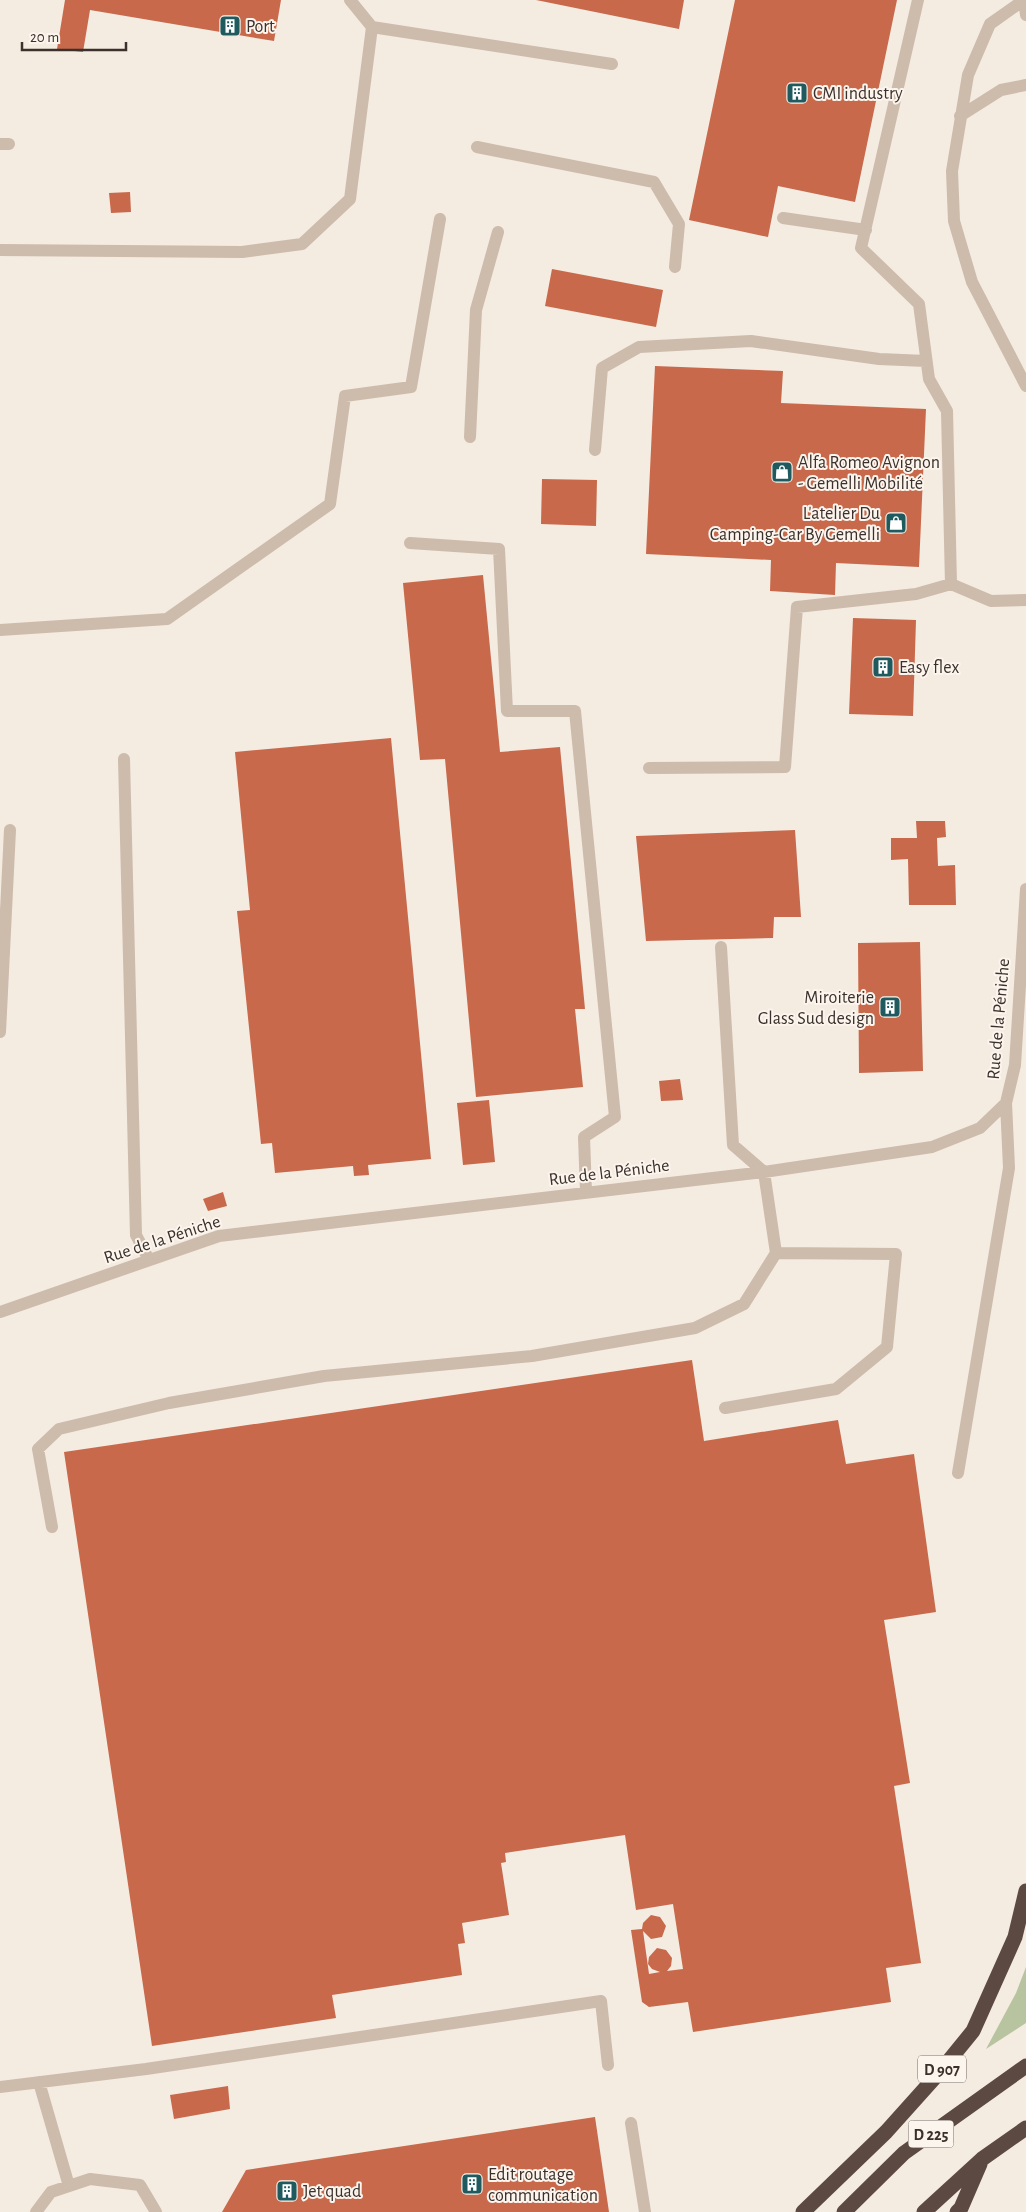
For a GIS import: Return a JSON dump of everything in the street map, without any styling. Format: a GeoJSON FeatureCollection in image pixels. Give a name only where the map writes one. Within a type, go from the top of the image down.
{"type":"FeatureCollection","features":[{"type":"Feature","properties":{"kind":"highway","name":"D 907"},"geometry":{"type":"LineString","coordinates":[[803,2212],[886,2132],[938,2074],[973,2031],[1015,1937],[1026,1891]]}},
{"type":"Feature","properties":{"kind":"highway","name":"D 225"},"geometry":{"type":"LineString","coordinates":[[844,2212],[904,2153],[1026,2066]]}},
{"type":"Feature","properties":{"kind":"highway"},"geometry":{"type":"LineString","coordinates":[[924,2212],[982,2158],[1022,2132]]}},
{"type":"Feature","properties":{"kind":"highway"},"geometry":{"type":"LineString","coordinates":[[957,2212],[961,2208],[982,2158]]}},
{"type":"Feature","properties":{"kind":"street"},"geometry":{"type":"LineString","coordinates":[[350,0],[372,27],[612,64]]}},
{"type":"Feature","properties":{"kind":"street"},"geometry":{"type":"LineString","coordinates":[[918,0],[861,248],[919,304],[929,379],[947,412],[951,584]]}},
{"type":"Feature","properties":{"kind":"street"},"geometry":{"type":"LineString","coordinates":[[1026,14],[1024,0],[990,24],[968,74],[952,171],[954,221],[972,282],[1026,386]]}},
{"type":"Feature","properties":{"kind":"street"},"geometry":{"type":"LineString","coordinates":[[0,250],[242,252],[302,244],[350,199],[372,27]]}},
{"type":"Feature","properties":{"kind":"street"},"geometry":{"type":"LineString","coordinates":[[960,116],[1001,90],[1026,85]]}},
{"type":"Feature","properties":{"kind":"street"},"geometry":{"type":"LineString","coordinates":[[477,148],[654,182],[679,224],[674,267]]}},
{"type":"Feature","properties":{"kind":"street"},"geometry":{"type":"LineString","coordinates":[[783,218],[866,230]]}},
{"type":"Feature","properties":{"kind":"street"},"geometry":{"type":"LineString","coordinates":[[0,630],[167,619],[330,504],[345,396],[411,387],[440,219]]}},
{"type":"Feature","properties":{"kind":"street"},"geometry":{"type":"LineString","coordinates":[[470,437],[476,310],[498,232]]}},
{"type":"Feature","properties":{"kind":"street"},"geometry":{"type":"LineString","coordinates":[[595,450],[602,368],[639,347],[752,341],[879,359],[926,360]]}},
{"type":"Feature","properties":{"kind":"street"},"geometry":{"type":"LineString","coordinates":[[410,544],[499,549],[507,711],[575,711],[615,1116],[584,1137],[586,1192]]}},
{"type":"Feature","properties":{"kind":"street"},"geometry":{"type":"LineString","coordinates":[[650,768],[785,768],[797,607],[916,594],[951,584],[991,601],[1026,600]]}},
{"type":"Feature","properties":{"kind":"street"},"geometry":{"type":"LineString","coordinates":[[124,759],[136,1235],[149,1260]]}},
{"type":"Feature","properties":{"kind":"street"},"geometry":{"type":"LineString","coordinates":[[0,1032],[10,830]]}},
{"type":"Feature","properties":{"kind":"street","name":"Rue de la Péniche"},"geometry":{"type":"LineString","coordinates":[[0,1312],[219,1236],[764,1172],[932,1147],[980,1128],[1006,1103],[1015,1065],[1026,889]]}},
{"type":"Feature","properties":{"kind":"street"},"geometry":{"type":"LineString","coordinates":[[52,1527],[38,1449],[59,1429],[169,1402],[324,1376],[532,1356],[695,1328],[744,1304],[776,1253],[764,1172],[733,1145],[720,947]]}},
{"type":"Feature","properties":{"kind":"street"},"geometry":{"type":"LineString","coordinates":[[958,1472],[1009,1168],[1006,1103]]}},
{"type":"Feature","properties":{"kind":"street"},"geometry":{"type":"LineString","coordinates":[[725,1408],[836,1389],[887,1347],[896,1254],[776,1253]]}},
{"type":"Feature","properties":{"kind":"street"},"geometry":{"type":"LineString","coordinates":[[0,2087],[155,2067],[601,2001],[608,2065]]}},
{"type":"Feature","properties":{"kind":"street"},"geometry":{"type":"LineString","coordinates":[[39,2082],[69,2186]]}},
{"type":"Feature","properties":{"kind":"street"},"geometry":{"type":"LineString","coordinates":[[631,2123],[645,2212]]}},
{"type":"Feature","properties":{"kind":"street"},"geometry":{"type":"LineString","coordinates":[[36,2212],[51,2192],[90,2179],[140,2185],[156,2212]]}},
{"type":"Feature","properties":{"kind":"green space"},"geometry":{"type":"Polygon","coordinates":[[[1026,1967],[1026,2023],[986,2049],[1016,1993],[1026,1967]]]}},
{"type":"Feature","properties":{"kind":"building","name":"Port"},"geometry":{"type":"Polygon","coordinates":[[[65,0],[281,0],[274,41],[90,10],[83,52],[57,49],[65,0]]]}},
{"type":"Feature","properties":{"kind":"building"},"geometry":{"type":"Polygon","coordinates":[[[536,0],[684,0],[679,29],[536,0]]]}},
{"type":"Feature","properties":{"kind":"building","name":"CMI industry"},"geometry":{"type":"Polygon","coordinates":[[[735,0],[897,0],[855,202],[778,186],[768,237],[689,220],[735,0]]]}},
{"type":"Feature","properties":{"kind":"building"},"geometry":{"type":"Polygon","coordinates":[[[130,192],[131,212],[111,213],[109,193],[130,192]]]}},
{"type":"Feature","properties":{"kind":"building"},"geometry":{"type":"Polygon","coordinates":[[[552,269],[663,290],[656,327],[545,306],[552,269]]]}},
{"type":"Feature","properties":{"kind":"building"},"geometry":{"type":"Polygon","coordinates":[[[655,366],[783,371],[781,403],[926,409],[919,567],[836,563],[835,595],[770,591],[771,560],[646,554],[655,366]]]}},
{"type":"Feature","properties":{"kind":"building"},"geometry":{"type":"Polygon","coordinates":[[[542,479],[597,480],[596,526],[541,524],[542,479]]]}},
{"type":"Feature","properties":{"kind":"building"},"geometry":{"type":"Polygon","coordinates":[[[483,575],[500,752],[560,747],[585,1009],[575,1009],[583,1087],[476,1097],[445,759],[420,760],[403,583],[483,575]]]}},
{"type":"Feature","properties":{"kind":"building","name":"Easy flex"},"geometry":{"type":"Polygon","coordinates":[[[853,618],[916,620],[913,716],[849,714],[853,618]]]}},
{"type":"Feature","properties":{"kind":"building"},"geometry":{"type":"Polygon","coordinates":[[[391,738],[431,1159],[368,1165],[369,1175],[354,1176],[353,1166],[275,1173],[272,1143],[261,1144],[237,911],[250,910],[235,752],[391,738]]]}},
{"type":"Feature","properties":{"kind":"building"},"geometry":{"type":"Polygon","coordinates":[[[916,821],[945,821],[946,837],[937,838],[938,866],[955,865],[956,905],[909,905],[908,859],[891,860],[891,838],[917,838],[916,821]]]}},
{"type":"Feature","properties":{"kind":"building"},"geometry":{"type":"Polygon","coordinates":[[[795,830],[801,917],[774,917],[773,938],[646,941],[636,836],[795,830]]]}},
{"type":"Feature","properties":{"kind":"building","name":"Miroiterie Glass Sud design"},"geometry":{"type":"Polygon","coordinates":[[[920,942],[923,1071],[859,1073],[858,943],[920,942]]]}},
{"type":"Feature","properties":{"kind":"building"},"geometry":{"type":"Polygon","coordinates":[[[680,1079],[683,1100],[661,1101],[659,1081],[680,1079]]]}},
{"type":"Feature","properties":{"kind":"building"},"geometry":{"type":"Polygon","coordinates":[[[489,1100],[495,1162],[463,1165],[457,1103],[489,1100]]]}},
{"type":"Feature","properties":{"kind":"building"},"geometry":{"type":"Polygon","coordinates":[[[223,1192],[227,1206],[208,1211],[203,1199],[223,1192]]]}},
{"type":"Feature","properties":{"kind":"building"},"geometry":{"type":"Polygon","coordinates":[[[692,1360],[704,1441],[838,1420],[846,1464],[914,1454],[936,1612],[884,1620],[910,1783],[894,1786],[921,1963],[886,1968],[891,2002],[693,2032],[688,2002],[649,2007],[642,2002],[631,1930],[642,1929],[643,1923],[651,1915],[660,1917],[666,1926],[662,1937],[651,1939],[643,1931],[649,1974],[660,1972],[652,1969],[648,1964],[649,1957],[657,1948],[666,1950],[672,1958],[671,1966],[667,1971],[683,1969],[673,1904],[636,1910],[625,1835],[505,1853],[506,1862],[501,1863],[509,1915],[462,1923],[465,1943],[458,1944],[462,1975],[332,1995],[336,2018],[152,2046],[64,1452],[692,1360]]]}},
{"type":"Feature","properties":{"kind":"building"},"geometry":{"type":"Polygon","coordinates":[[[228,2086],[230,2109],[174,2119],[170,2095],[228,2086]]]}},
{"type":"Feature","properties":{"kind":"building","name":"Edit routage communication"},"geometry":{"type":"Polygon","coordinates":[[[595,2117],[609,2212],[222,2212],[246,2170],[595,2117]]]}},
{"type":"Feature","properties":{"kind":"place","name":"Port"},"geometry":{"type":"Point","coordinates":[230,26]}},
{"type":"Feature","properties":{"kind":"place","name":"CMI industry"},"geometry":{"type":"Point","coordinates":[797,93]}},
{"type":"Feature","properties":{"kind":"place","name":"Alfa Romeo Avignon - Gemelli Mobilité"},"geometry":{"type":"Point","coordinates":[782,472]}},
{"type":"Feature","properties":{"kind":"place","name":"L'atelier Du Camping-Car By Gemelli"},"geometry":{"type":"Point","coordinates":[896,523]}},
{"type":"Feature","properties":{"kind":"place","name":"Easy flex"},"geometry":{"type":"Point","coordinates":[883,667]}},
{"type":"Feature","properties":{"kind":"place","name":"Miroiterie Glass Sud design"},"geometry":{"type":"Point","coordinates":[890,1007]}},
{"type":"Feature","properties":{"kind":"place","name":"Edit routage communication"},"geometry":{"type":"Point","coordinates":[472,2184]}},
{"type":"Feature","properties":{"kind":"place","name":"Jet quad"},"geometry":{"type":"Point","coordinates":[287,2191]}}]}
